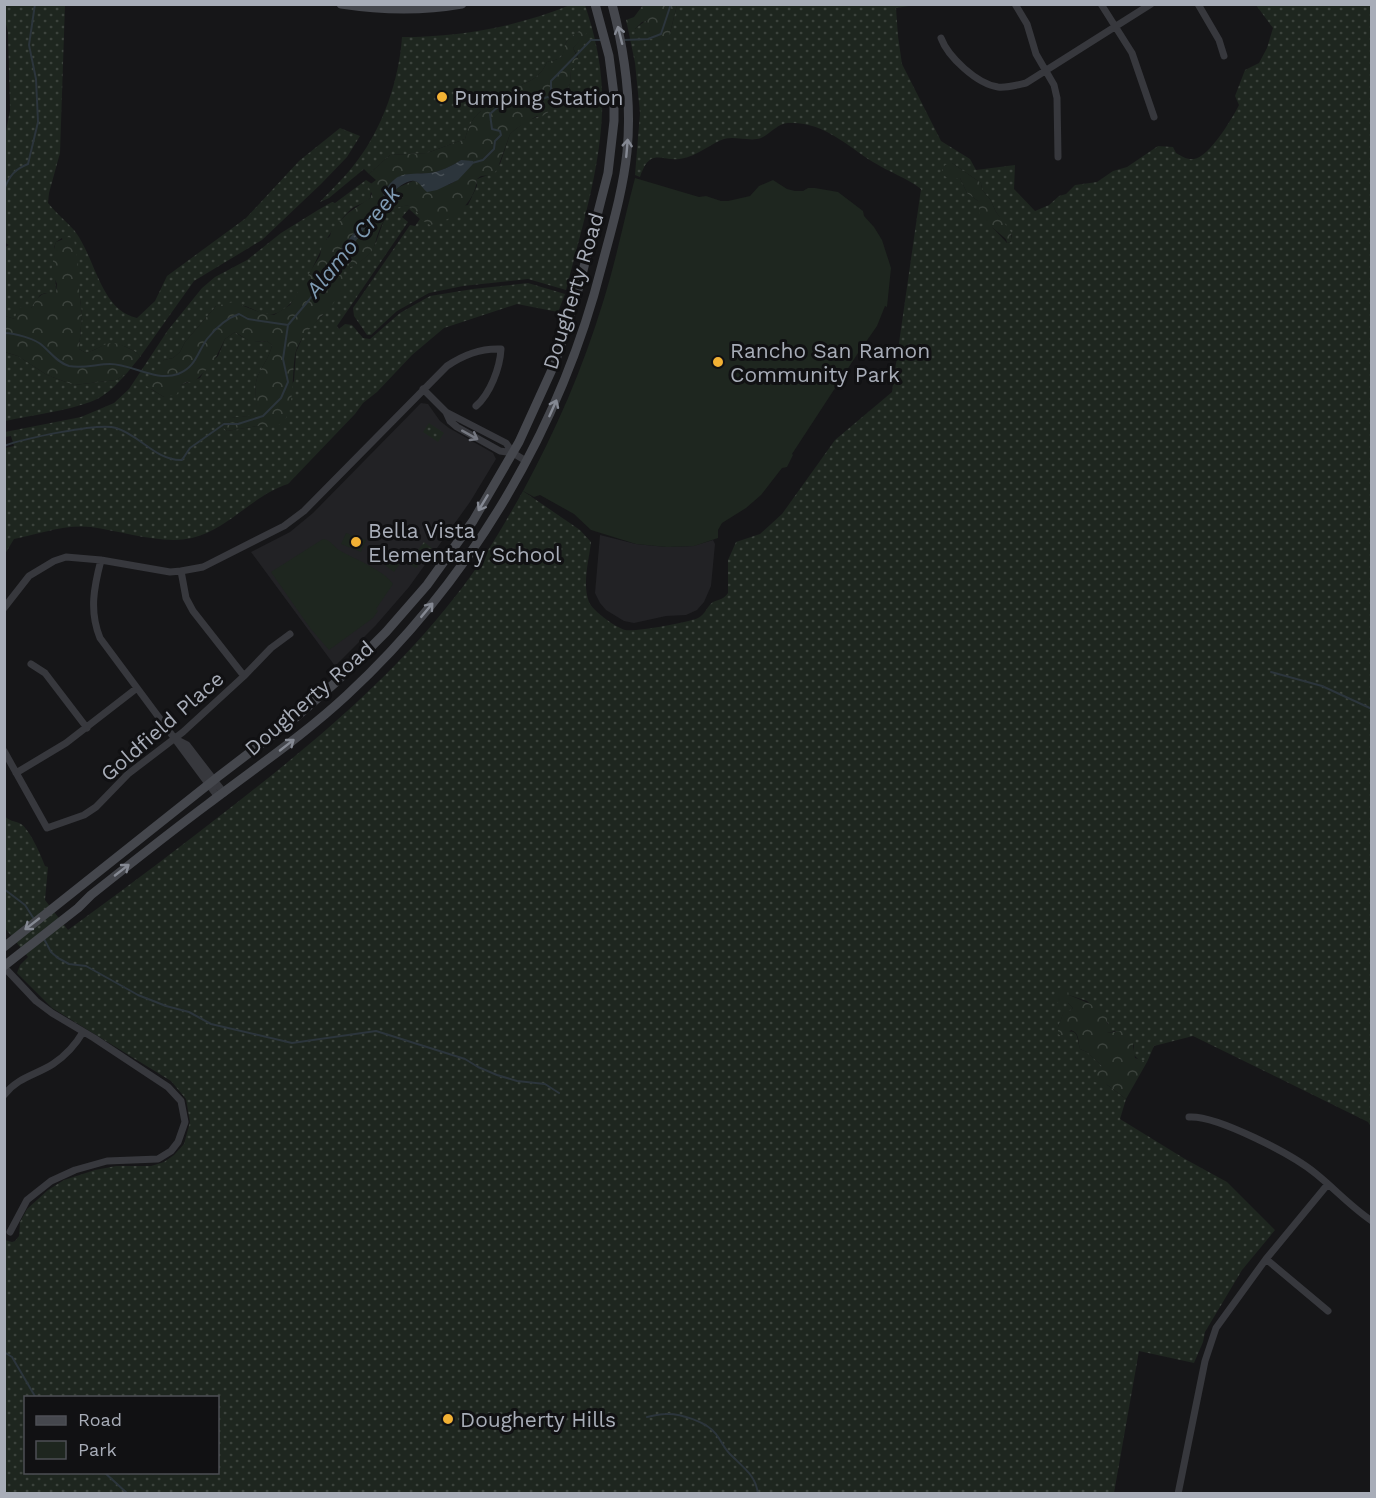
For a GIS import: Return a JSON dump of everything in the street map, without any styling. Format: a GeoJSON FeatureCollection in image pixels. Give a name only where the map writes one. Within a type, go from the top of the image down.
{"type":"FeatureCollection","features":[{"type":"Feature","properties":{"kind":"main road"},"geometry":{"type":"LineString","coordinates":[[341,4],[363,8],[402,9],[462,4]]}},
{"type":"Feature","properties":{"kind":"main road","name":"Dougherty Road"},"geometry":{"type":"LineString","coordinates":[[4,947],[316,700],[362,658],[386,632],[427,585],[473,521],[513,453],[555,363],[577,294],[608,173],[614,121],[614,95],[609,56],[595,4]]}},
{"type":"Feature","properties":{"kind":"main road","name":"Dougherty Road"},"geometry":{"type":"LineString","coordinates":[[4,967],[99,888],[312,725],[345,696],[391,651],[453,579],[496,511],[526,461],[563,384],[596,290],[623,176],[627,152],[629,95],[621,39],[612,4]]}},
{"type":"Feature","properties":{"kind":"street"},"geometry":{"type":"LineString","coordinates":[[1015,4],[1027,24],[1036,54],[1054,86],[1057,98],[1058,157]]}},
{"type":"Feature","properties":{"kind":"street"},"geometry":{"type":"LineString","coordinates":[[1101,4],[1132,53],[1154,117]]}},
{"type":"Feature","properties":{"kind":"street"},"geometry":{"type":"LineString","coordinates":[[941,38],[944,47],[982,82],[997,87],[1012,86],[1026,82],[1150,4]]}},
{"type":"Feature","properties":{"kind":"street"},"geometry":{"type":"LineString","coordinates":[[1198,4],[1219,40],[1224,56]]}},
{"type":"Feature","properties":{"kind":"street"},"geometry":{"type":"LineString","coordinates":[[4,608],[29,576],[54,561],[76,557],[157,571],[181,571],[203,567],[222,559],[295,519],[447,366],[479,351],[501,349],[486,396],[476,406]]}},
{"type":"Feature","properties":{"kind":"street"},"geometry":{"type":"LineString","coordinates":[[423,389],[446,412],[506,443],[513,453],[526,461]]}},
{"type":"Feature","properties":{"kind":"street"},"geometry":{"type":"LineString","coordinates":[[101,560],[92,610],[95,625],[104,645],[175,738],[187,746],[221,795]]}},
{"type":"Feature","properties":{"kind":"street"},"geometry":{"type":"LineString","coordinates":[[181,571],[186,598],[193,611],[244,676]]}},
{"type":"Feature","properties":{"kind":"street","name":"Goldfield Place"},"geometry":{"type":"LineString","coordinates":[[16,773],[47,828],[84,815],[96,807],[128,774],[175,738],[244,676],[271,648],[290,634]]}},
{"type":"Feature","properties":{"kind":"street"},"geometry":{"type":"LineString","coordinates":[[31,664],[45,673],[87,728]]}},
{"type":"Feature","properties":{"kind":"street"},"geometry":{"type":"LineString","coordinates":[[4,751],[16,773],[50,754],[87,728],[136,688]]}},
{"type":"Feature","properties":{"kind":"street"},"geometry":{"type":"LineString","coordinates":[[4,967],[36,1001],[52,1013],[168,1087],[184,1109],[183,1132],[175,1147],[158,1159],[107,1161],[75,1170],[51,1181],[27,1200],[10,1232]]}},
{"type":"Feature","properties":{"kind":"street"},"geometry":{"type":"LineString","coordinates":[[4,1095],[29,1074],[53,1064],[76,1044],[84,1032]]}},
{"type":"Feature","properties":{"kind":"street"},"geometry":{"type":"LineString","coordinates":[[1189,1117],[1198,1117],[1223,1125],[1279,1149],[1314,1172],[1371,1221]]}},
{"type":"Feature","properties":{"kind":"street"},"geometry":{"type":"LineString","coordinates":[[1178,1494],[1205,1361],[1216,1328],[1266,1258],[1328,1184]]}},
{"type":"Feature","properties":{"kind":"street"},"geometry":{"type":"LineString","coordinates":[[1266,1258],[1328,1311]]}},
{"type":"Feature","properties":{"kind":"shaded area","name":"Bella Vista Elementary School"},"geometry":{"type":"Polygon","coordinates":[[[421,403],[428,404],[440,421],[493,453],[496,459],[470,502],[409,587],[376,625],[335,666],[251,552],[290,532],[313,513],[421,403]]]}},
{"type":"Feature","properties":{"kind":"shaded area"},"geometry":{"type":"Polygon","coordinates":[[[600,535],[636,544],[667,547],[693,546],[713,540],[715,544],[711,586],[704,602],[697,610],[686,615],[666,616],[634,623],[624,621],[606,610],[595,593],[600,535]]]}},
{"type":"Feature","properties":{"kind":"green space"},"geometry":{"type":"Polygon","coordinates":[[[5,5],[65,5],[60,153],[48,203],[82,241],[100,282],[115,305],[125,313],[137,318],[155,301],[167,276],[246,218],[299,161],[340,128],[360,136],[347,157],[262,240],[194,281],[140,357],[134,351],[115,344],[106,344],[86,353],[79,349],[82,314],[79,291],[62,238],[56,242],[54,247],[56,292],[40,295],[31,308],[16,316],[15,319],[5,316],[4,248],[9,245],[4,242],[4,142],[10,110],[5,5]]]}},
{"type":"Feature","properties":{"kind":"green space"},"geometry":{"type":"Polygon","coordinates":[[[570,5],[585,5],[600,68],[602,115],[591,191],[566,290],[528,279],[463,286],[429,293],[397,311],[371,335],[367,335],[354,316],[353,308],[410,225],[415,226],[420,219],[409,209],[402,217],[408,222],[337,326],[339,329],[345,324],[352,325],[363,338],[370,339],[400,313],[430,296],[528,283],[565,294],[558,312],[517,304],[444,328],[412,355],[377,392],[363,403],[288,484],[263,496],[205,534],[180,540],[168,540],[81,526],[14,539],[5,554],[5,448],[14,446],[11,436],[5,437],[5,432],[81,417],[114,403],[129,389],[168,330],[202,288],[215,277],[247,260],[281,233],[332,202],[335,203],[366,180],[372,184],[370,198],[351,209],[328,236],[294,300],[284,309],[267,315],[244,306],[216,306],[185,342],[180,352],[173,358],[164,360],[151,389],[164,397],[181,385],[200,378],[218,356],[225,339],[235,332],[250,340],[267,341],[272,345],[271,349],[256,382],[258,413],[223,421],[227,431],[264,425],[294,381],[296,352],[305,332],[323,315],[343,270],[359,262],[372,250],[386,217],[399,207],[409,206],[418,213],[468,205],[477,186],[477,179],[488,175],[500,164],[510,134],[527,121],[547,113],[563,99],[570,84],[571,71],[578,57],[573,48],[588,31],[579,31],[566,42],[563,55],[559,59],[547,62],[535,77],[504,93],[479,113],[471,123],[465,139],[427,153],[390,155],[369,174],[364,169],[329,198],[320,202],[353,167],[375,133],[393,86],[402,37],[424,37],[488,29],[550,13],[570,5]]]}},
{"type":"Feature","properties":{"kind":"green space"},"geometry":{"type":"Polygon","coordinates":[[[643,5],[677,5],[670,33],[664,41],[651,39],[647,21],[642,22],[635,29],[628,29],[626,20],[634,17],[643,5]]]}},
{"type":"Feature","properties":{"kind":"green space"},"geometry":{"type":"Polygon","coordinates":[[[677,5],[915,5],[896,8],[902,64],[941,141],[970,159],[976,170],[1015,165],[1014,189],[1035,211],[1066,194],[1075,185],[1097,182],[1113,171],[1127,167],[1158,146],[1173,147],[1176,153],[1189,159],[1200,157],[1206,152],[1220,136],[1239,105],[1235,96],[1245,70],[1259,63],[1267,48],[1273,28],[1256,5],[1371,5],[1371,1127],[1368,1122],[1193,1036],[1154,1046],[1147,1062],[1140,1061],[1134,1055],[1134,1045],[1115,1031],[1107,1033],[1105,1030],[1108,1023],[1087,1001],[1069,995],[1057,1003],[1068,1003],[1073,1008],[1069,1012],[1064,1012],[1058,1027],[1059,1034],[1070,1031],[1075,1033],[1080,1049],[1087,1052],[1102,1066],[1106,1084],[1126,1099],[1120,1119],[1227,1182],[1275,1230],[1242,1270],[1205,1332],[1194,1363],[1139,1351],[1114,1493],[5,1493],[5,1240],[15,1241],[19,1236],[20,1222],[27,1209],[48,1190],[64,1180],[116,1166],[151,1166],[164,1162],[184,1144],[190,1122],[186,1099],[171,1081],[52,1008],[17,973],[20,965],[28,957],[5,928],[4,815],[24,827],[38,849],[45,866],[48,867],[45,900],[68,930],[268,778],[325,731],[380,680],[430,627],[464,585],[491,546],[523,491],[580,530],[591,542],[586,580],[587,595],[591,606],[605,618],[625,630],[661,627],[692,620],[700,617],[713,602],[728,593],[728,560],[736,542],[760,534],[782,514],[835,440],[892,392],[921,189],[873,162],[834,135],[801,123],[784,123],[757,139],[724,139],[688,157],[654,158],[644,167],[640,177],[635,175],[640,113],[635,63],[628,29],[635,29],[645,21],[649,23],[649,32],[670,33],[677,5]],[[952,163],[952,177],[960,178],[967,193],[978,201],[993,228],[1007,243],[1011,242],[1012,235],[982,190],[981,183],[952,163]]]}},
{"type":"Feature","properties":{"kind":"green space"},"geometry":{"type":"Polygon","coordinates":[[[579,31],[589,31],[573,48],[579,61],[571,71],[570,84],[565,91],[562,103],[510,134],[497,170],[492,175],[481,176],[477,179],[472,196],[461,210],[447,220],[430,225],[420,219],[418,213],[409,206],[399,207],[384,221],[370,253],[360,262],[343,270],[341,292],[305,334],[296,351],[291,399],[282,423],[269,428],[264,425],[227,431],[224,428],[223,420],[257,413],[256,382],[272,345],[267,341],[251,342],[235,332],[225,339],[213,363],[193,383],[187,382],[181,385],[177,394],[164,397],[145,385],[164,360],[173,358],[180,352],[185,342],[216,306],[233,302],[274,315],[290,305],[320,256],[322,244],[330,236],[332,229],[348,213],[370,198],[372,194],[368,186],[376,180],[369,174],[390,155],[427,153],[465,139],[471,123],[479,113],[504,93],[535,77],[547,62],[561,57],[569,38],[579,31]],[[461,160],[437,171],[408,174],[392,181],[383,194],[384,197],[344,245],[328,269],[346,253],[371,217],[390,201],[391,193],[399,187],[413,181],[437,186],[449,185],[473,164],[461,160]]]}},
{"type":"Feature","properties":{"kind":"green space"},"geometry":{"type":"Polygon","coordinates":[[[952,163],[981,183],[982,190],[1011,232],[1012,241],[1007,243],[1006,239],[980,217],[978,201],[967,193],[960,178],[948,178],[943,175],[942,170],[945,165],[952,163]]]}},
{"type":"Feature","properties":{"kind":"green space","name":"Rancho San Ramon Community Park"},"geometry":{"type":"Polygon","coordinates":[[[635,178],[699,197],[706,196],[721,201],[750,196],[759,186],[773,180],[795,191],[815,188],[838,192],[863,211],[864,216],[882,240],[891,268],[887,307],[885,306],[877,326],[861,349],[863,350],[861,354],[858,353],[792,454],[787,467],[782,468],[761,495],[746,508],[722,523],[718,530],[718,538],[694,546],[667,547],[636,544],[591,530],[574,514],[540,495],[534,497],[523,491],[558,422],[587,351],[608,287],[635,178]]]}},
{"type":"Feature","properties":{"kind":"green space"},"geometry":{"type":"Polygon","coordinates":[[[69,237],[74,240],[78,262],[82,314],[79,349],[86,353],[106,344],[115,343],[134,351],[140,357],[127,373],[116,380],[74,385],[47,375],[18,356],[5,352],[5,316],[15,319],[17,309],[31,308],[42,294],[56,292],[57,284],[51,270],[55,245],[56,242],[69,237]]]}},
{"type":"Feature","properties":{"kind":"green space"},"geometry":{"type":"Polygon","coordinates":[[[4,352],[18,356],[47,375],[74,385],[116,380],[127,373],[107,393],[89,402],[5,421],[4,352]]]}},
{"type":"Feature","properties":{"kind":"green space"},"geometry":{"type":"Polygon","coordinates":[[[429,423],[444,433],[438,442],[423,432],[429,423]]]}},
{"type":"Feature","properties":{"kind":"green space"},"geometry":{"type":"Polygon","coordinates":[[[346,533],[366,540],[361,552],[341,544],[346,533]]]}},
{"type":"Feature","properties":{"kind":"green space"},"geometry":{"type":"Polygon","coordinates":[[[323,539],[376,569],[393,584],[376,609],[378,611],[373,618],[329,650],[310,628],[271,572],[323,539]]]}},
{"type":"Feature","properties":{"kind":"green space"},"geometry":{"type":"Polygon","coordinates":[[[424,542],[432,548],[416,568],[408,563],[409,554],[418,550],[424,542]]]}},
{"type":"Feature","properties":{"kind":"green space"},"geometry":{"type":"Polygon","coordinates":[[[384,550],[401,562],[394,572],[377,559],[384,550]]]}},
{"type":"Feature","properties":{"kind":"green space"},"geometry":{"type":"Polygon","coordinates":[[[1066,985],[1069,995],[1100,1008],[1107,1016],[1107,1033],[1121,1031],[1132,1038],[1135,1058],[1147,1062],[1126,1099],[1106,1084],[1094,1082],[1095,1073],[1102,1066],[1087,1052],[1080,1049],[1076,1033],[1071,1030],[1064,1038],[1058,1034],[1064,1011],[1069,1012],[1073,1008],[1068,1003],[1057,1003],[1053,998],[1057,989],[1066,985]]]}},
{"type":"Feature","properties":{"kind":"water"},"geometry":{"type":"Polygon","coordinates":[[[461,160],[473,161],[473,164],[458,180],[437,190],[427,192],[418,183],[410,181],[391,193],[390,201],[373,217],[348,252],[329,271],[328,269],[344,245],[384,197],[383,194],[388,186],[397,177],[437,171],[461,160]]]}},
{"type":"Feature","properties":{"kind":"waterway"},"geometry":{"type":"LineString","coordinates":[[4,190],[13,174],[28,164],[38,122],[36,79],[29,45],[35,4]]}},
{"type":"Feature","properties":{"kind":"waterway","name":"Alamo Creek"},"geometry":{"type":"LineString","coordinates":[[624,40],[648,39],[661,34],[671,4]]}},
{"type":"Feature","properties":{"kind":"waterway","name":"Alamo Creek"},"geometry":{"type":"LineString","coordinates":[[472,163],[483,160],[494,149],[495,141],[501,135],[500,131],[492,129],[490,114],[508,102],[529,103],[551,96],[551,81],[591,40],[603,40]]}},
{"type":"Feature","properties":{"kind":"waterway"},"geometry":{"type":"LineString","coordinates":[[4,223],[4,239]]}},
{"type":"Feature","properties":{"kind":"waterway","name":"Alamo Creek"},"geometry":{"type":"LineString","coordinates":[[4,333],[36,341],[65,365],[79,367],[118,365],[161,376],[170,376],[189,368],[210,335],[222,324],[239,314],[248,319],[288,325],[330,271]]}},
{"type":"Feature","properties":{"kind":"waterway"},"geometry":{"type":"LineString","coordinates":[[4,446],[61,432],[107,427],[125,431],[156,452],[182,460],[190,448],[224,424],[238,424],[263,416],[281,398],[288,382],[283,359],[288,325]]}},
{"type":"Feature","properties":{"kind":"waterway"},"geometry":{"type":"LineString","coordinates":[[1271,672],[1322,686],[1372,709]]}},
{"type":"Feature","properties":{"kind":"waterway"},"geometry":{"type":"LineString","coordinates":[[4,889],[25,905],[34,919]]}},
{"type":"Feature","properties":{"kind":"waterway"},"geometry":{"type":"LineString","coordinates":[[43,937],[51,952],[69,964],[86,966],[138,995],[189,1012],[211,1024],[292,1043],[376,1031],[465,1059],[497,1075],[517,1081],[545,1084],[559,1093]]}},
{"type":"Feature","properties":{"kind":"waterway"},"geometry":{"type":"LineString","coordinates":[[4,1352],[12,1357],[35,1396]]}},
{"type":"Feature","properties":{"kind":"waterway"},"geometry":{"type":"LineString","coordinates":[[647,1417],[663,1414],[678,1415],[693,1419],[712,1430],[727,1451],[749,1473],[755,1482],[758,1494]]}},
{"type":"Feature","properties":{"kind":"waterway"},"geometry":{"type":"LineString","coordinates":[[106,1474],[128,1494]]}},
{"type":"Feature","properties":{"kind":"place","name":"Pumping Station"},"geometry":{"type":"Point","coordinates":[442,97]}},
{"type":"Feature","properties":{"kind":"place","name":"Rancho San Ramon Community Park"},"geometry":{"type":"Point","coordinates":[718,362]}},
{"type":"Feature","properties":{"kind":"place","name":"Bella Vista Elementary School"},"geometry":{"type":"Point","coordinates":[356,542]}},
{"type":"Feature","properties":{"kind":"place","name":"Dougherty Hills"},"geometry":{"type":"Point","coordinates":[448,1419]}}]}
